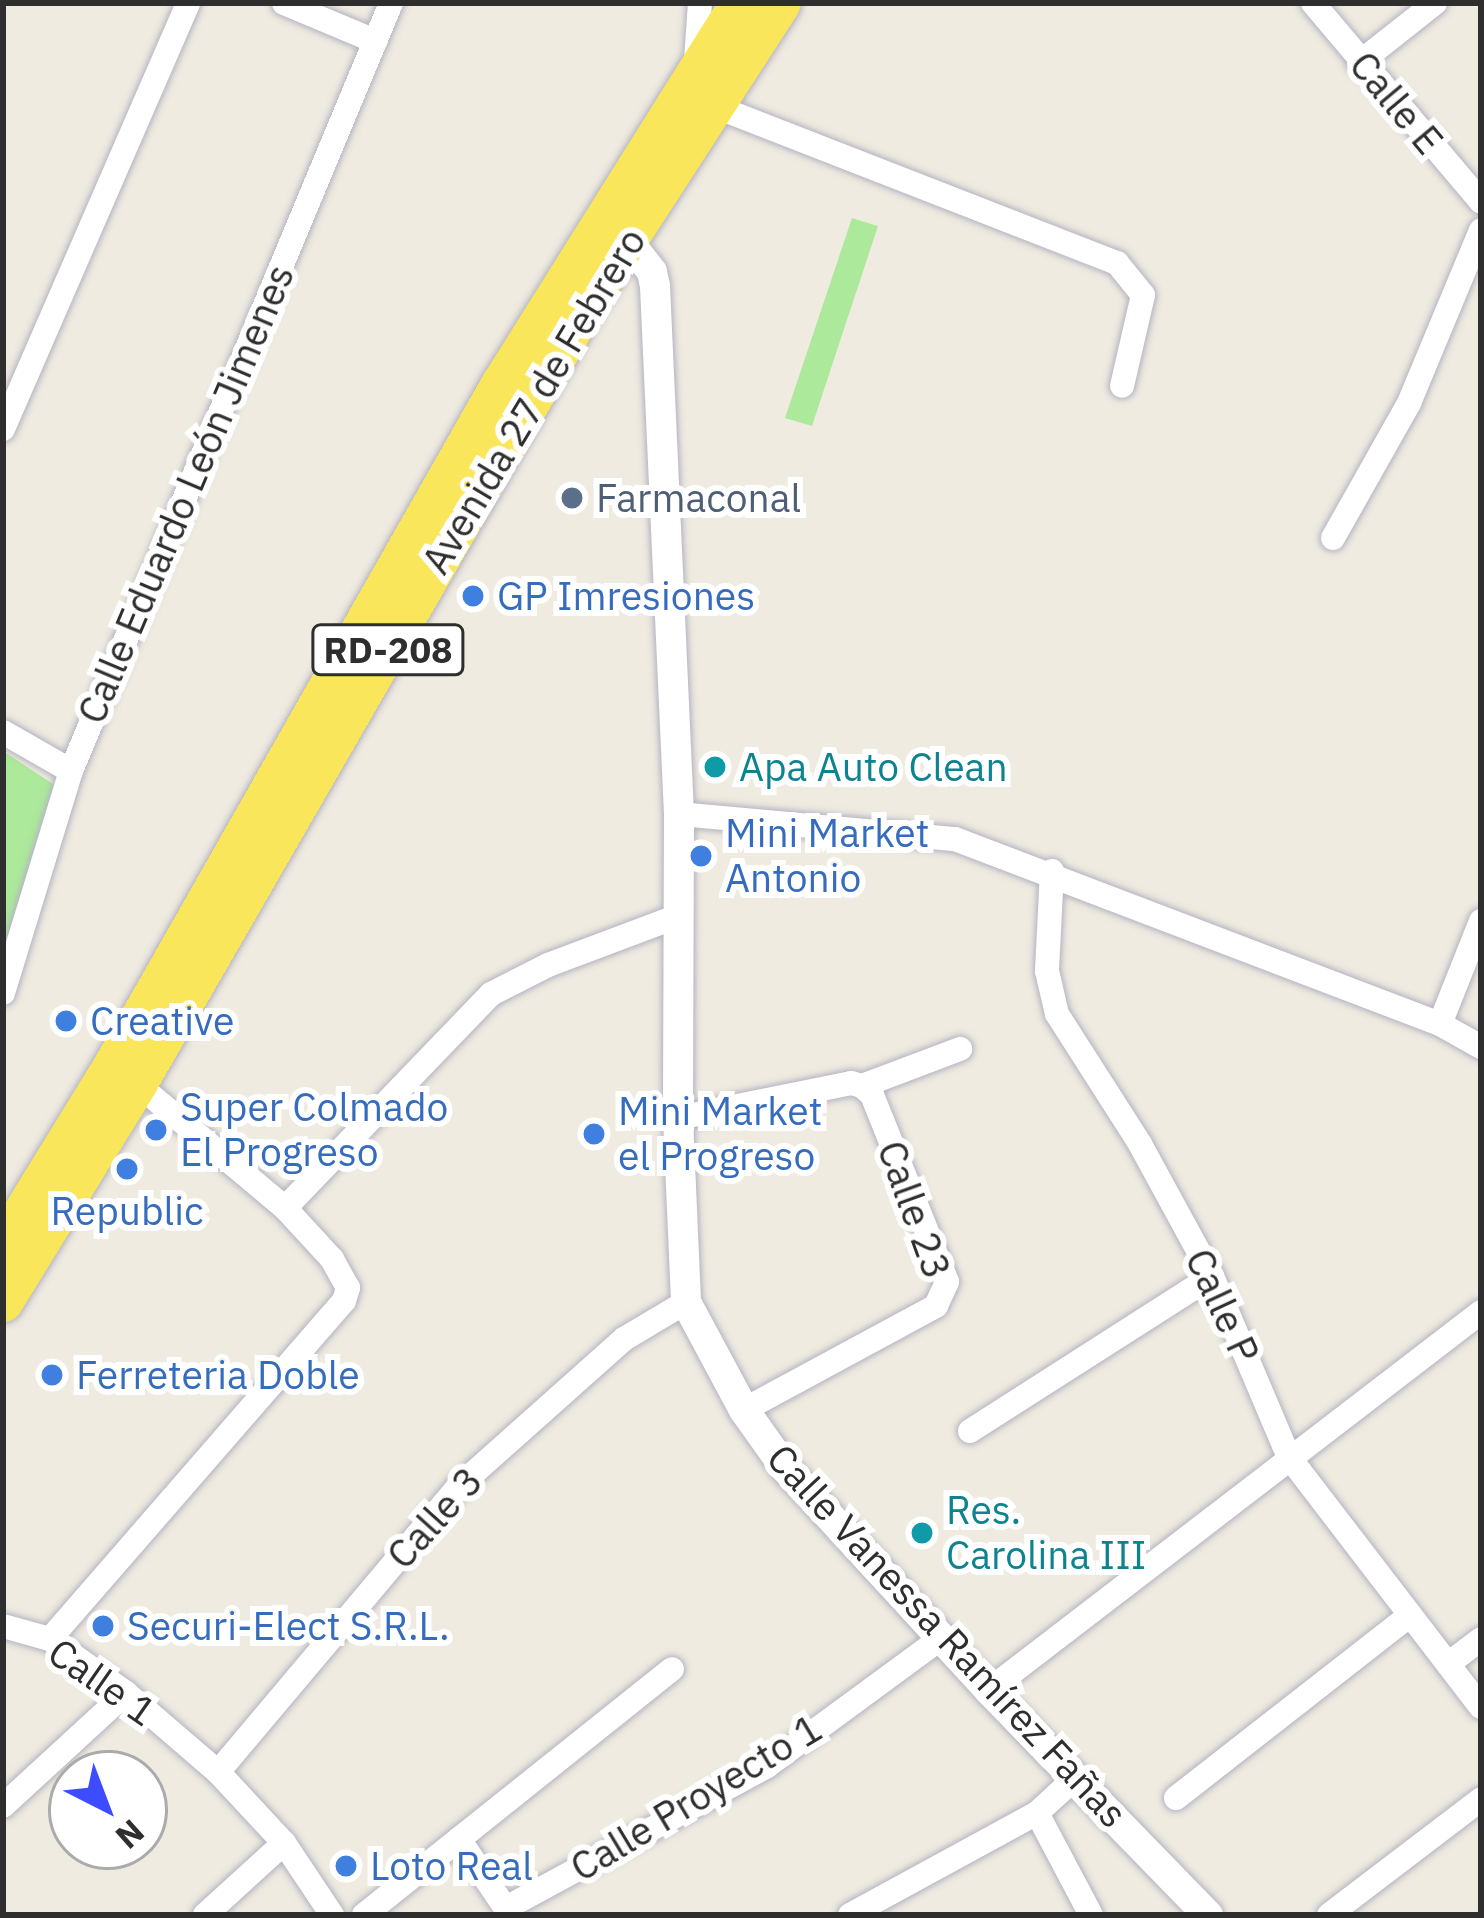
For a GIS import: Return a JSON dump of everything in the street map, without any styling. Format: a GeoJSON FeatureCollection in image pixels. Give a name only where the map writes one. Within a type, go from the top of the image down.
{"type":"FeatureCollection","features":[{"type":"Feature","properties":{"kind":"main road","name":"Avenida 27 de Febrero"},"geometry":{"type":"LineString","coordinates":[[5,1295],[137,1084],[612,232],[696,67],[739,3]]}},
{"type":"Feature","properties":{"kind":"main road","name":"Avenida 27 de Febrero"},"geometry":{"type":"LineString","coordinates":[[3,1243],[612,232],[714,106],[782,3]]}},
{"type":"Feature","properties":{"kind":"street"},"geometry":{"type":"LineString","coordinates":[[3,429],[188,3]]}},
{"type":"Feature","properties":{"kind":"street"},"geometry":{"type":"LineString","coordinates":[[284,3],[375,41]]}},
{"type":"Feature","properties":{"kind":"street","name":"Calle Eduardo León Jimenes"},"geometry":{"type":"LineString","coordinates":[[3,993],[71,771],[392,3]]}},
{"type":"Feature","properties":{"kind":"street"},"geometry":{"type":"LineString","coordinates":[[700,3],[696,67],[714,106],[1117,263],[1143,296],[1122,386]]}},
{"type":"Feature","properties":{"kind":"street","name":"Calle E"},"geometry":{"type":"LineString","coordinates":[[1313,3],[1481,202]]}},
{"type":"Feature","properties":{"kind":"street"},"geometry":{"type":"LineString","coordinates":[[1359,63],[1435,3]]}},
{"type":"Feature","properties":{"kind":"street"},"geometry":{"type":"LineString","coordinates":[[1334,538],[1408,403],[1481,230]]}},
{"type":"Feature","properties":{"kind":"street","name":"Calle Vanessa Ramírez Fañas"},"geometry":{"type":"LineString","coordinates":[[612,232],[652,272],[656,286],[679,814],[678,1118],[686,1302],[744,1410],[785,1468],[988,1690],[1208,1915]]}},
{"type":"Feature","properties":{"kind":"street"},"geometry":{"type":"LineString","coordinates":[[3,732],[71,771]]}},
{"type":"Feature","properties":{"kind":"street"},"geometry":{"type":"LineString","coordinates":[[679,814],[956,839],[1440,1024],[1481,1047]]}},
{"type":"Feature","properties":{"kind":"street","name":"Calle P"},"geometry":{"type":"LineString","coordinates":[[1052,872],[1047,971],[1057,1014],[1140,1144],[1212,1276],[1288,1457],[1481,1706]]}},
{"type":"Feature","properties":{"kind":"street"},"geometry":{"type":"LineString","coordinates":[[285,1208],[490,994],[548,965],[676,917]]}},
{"type":"Feature","properties":{"kind":"street"},"geometry":{"type":"LineString","coordinates":[[1440,1024],[1481,921]]}},
{"type":"Feature","properties":{"kind":"street"},"geometry":{"type":"LineString","coordinates":[[678,1118],[851,1083],[862,1086],[960,1049]]}},
{"type":"Feature","properties":{"kind":"street"},"geometry":{"type":"LineString","coordinates":[[50,1639],[344,1301],[344,1274],[285,1208],[137,1084]]}},
{"type":"Feature","properties":{"kind":"street","name":"Calle 23"},"geometry":{"type":"LineString","coordinates":[[744,1410],[936,1306],[945,1295],[947,1282],[872,1095],[862,1086]]}},
{"type":"Feature","properties":{"kind":"street"},"geometry":{"type":"LineString","coordinates":[[970,1431],[1212,1276]]}},
{"type":"Feature","properties":{"kind":"street","name":"Calle 3"},"geometry":{"type":"LineString","coordinates":[[218,1772],[459,1486],[623,1339],[686,1302]]}},
{"type":"Feature","properties":{"kind":"street"},"geometry":{"type":"LineString","coordinates":[[988,1690],[1481,1312]]}},
{"type":"Feature","properties":{"kind":"street"},"geometry":{"type":"LineString","coordinates":[[1176,1798],[1410,1615]]}},
{"type":"Feature","properties":{"kind":"street","name":"Calle 1"},"geometry":{"type":"LineString","coordinates":[[3,1626],[50,1639],[127,1694],[218,1772],[284,1843],[332,1915]]}},
{"type":"Feature","properties":{"kind":"street","name":"Calle Proyecto 1"},"geometry":{"type":"LineString","coordinates":[[508,1912],[766,1766],[940,1639]]}},
{"type":"Feature","properties":{"kind":"street"},"geometry":{"type":"LineString","coordinates":[[1448,1664],[1481,1639]]}},
{"type":"Feature","properties":{"kind":"street"},"geometry":{"type":"LineString","coordinates":[[364,1915],[672,1669]]}},
{"type":"Feature","properties":{"kind":"street"},"geometry":{"type":"LineString","coordinates":[[3,1806],[127,1694]]}},
{"type":"Feature","properties":{"kind":"street"},"geometry":{"type":"LineString","coordinates":[[850,1915],[1037,1813],[1075,1778]]}},
{"type":"Feature","properties":{"kind":"street"},"geometry":{"type":"LineString","coordinates":[[1329,1915],[1481,1799]]}},
{"type":"Feature","properties":{"kind":"street"},"geometry":{"type":"LineString","coordinates":[[1037,1813],[1091,1915]]}},
{"type":"Feature","properties":{"kind":"street"},"geometry":{"type":"LineString","coordinates":[[459,1839],[508,1912]]}},
{"type":"Feature","properties":{"kind":"street"},"geometry":{"type":"LineString","coordinates":[[205,1915],[284,1843]]}},
{"type":"Feature","properties":{"kind":"green space"},"geometry":{"type":"Polygon","coordinates":[[[852,218],[878,226],[812,426],[785,418],[852,218]]]}},
{"type":"Feature","properties":{"kind":"green space"},"geometry":{"type":"Polygon","coordinates":[[[3,751],[65,792],[3,971],[3,751]]]}},
{"type":"Feature","properties":{"kind":"place","name":"Farmaconal"},"geometry":{"type":"Point","coordinates":[572,498]}},
{"type":"Feature","properties":{"kind":"place","name":"GP Imresiones"},"geometry":{"type":"Point","coordinates":[473,596]}},
{"type":"Feature","properties":{"kind":"place","name":"Apa Auto Clean"},"geometry":{"type":"Point","coordinates":[715,767]}},
{"type":"Feature","properties":{"kind":"place","name":"Mini Market Antonio"},"geometry":{"type":"Point","coordinates":[701,856]}},
{"type":"Feature","properties":{"kind":"place","name":"Creative"},"geometry":{"type":"Point","coordinates":[66,1021]}},
{"type":"Feature","properties":{"kind":"place","name":"Super Colmado El Progreso"},"geometry":{"type":"Point","coordinates":[156,1130]}},
{"type":"Feature","properties":{"kind":"place","name":"Mini Market el Progreso"},"geometry":{"type":"Point","coordinates":[594,1134]}},
{"type":"Feature","properties":{"kind":"place","name":"Republic"},"geometry":{"type":"Point","coordinates":[127,1169]}},
{"type":"Feature","properties":{"kind":"place","name":"Ferreteria Doble"},"geometry":{"type":"Point","coordinates":[52,1375]}},
{"type":"Feature","properties":{"kind":"place","name":"Res. Carolina III"},"geometry":{"type":"Point","coordinates":[922,1533]}},
{"type":"Feature","properties":{"kind":"place","name":"Securi-Elect S.R.L."},"geometry":{"type":"Point","coordinates":[103,1626]}},
{"type":"Feature","properties":{"kind":"place","name":"Loto Real"},"geometry":{"type":"Point","coordinates":[346,1866]}}]}
